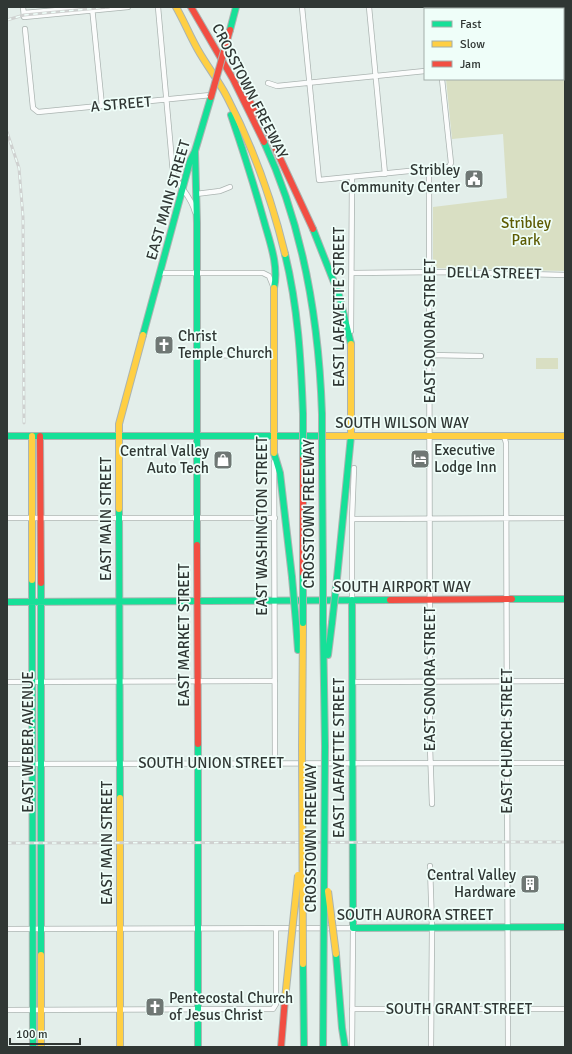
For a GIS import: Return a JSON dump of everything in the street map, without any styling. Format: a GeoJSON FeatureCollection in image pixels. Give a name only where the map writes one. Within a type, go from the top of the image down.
{"type":"FeatureCollection","features":[{"type":"Feature","properties":{"kind":"main road","name":"CROSSTOWN FREEWAY"},"geometry":{"type":"LineString","coordinates":[[176,7],[228,100],[256,160],[279,225],[290,272],[297,316],[302,368],[303,414],[303,577],[298,654],[302,689],[304,1047]]}},
{"type":"Feature","properties":{"kind":"main road","name":"CROSSTOWN FREEWAY"},"geometry":{"type":"LineString","coordinates":[[192,7],[236,85],[256,124],[276,169],[293,217],[307,268],[315,313],[322,414],[323,623],[325,685],[323,1047]]}},
{"type":"Feature","properties":{"kind":"main road","name":"EAST MAIN STREET"},"geometry":{"type":"LineString","coordinates":[[120,1047],[119,424],[190,160],[195,151],[236,7]]}},
{"type":"Feature","properties":{"kind":"main road"},"geometry":{"type":"LineString","coordinates":[[236,85],[245,93],[266,127],[306,211],[323,250],[340,301],[351,344]]}},
{"type":"Feature","properties":{"kind":"main road","name":"EAST WASHINGTON STREET"},"geometry":{"type":"LineString","coordinates":[[228,100],[232,119],[250,170],[274,258],[276,280],[274,288],[274,453]]}},
{"type":"Feature","properties":{"kind":"main road","name":"EAST MARKET STREET"},"geometry":{"type":"LineString","coordinates":[[195,151],[197,223],[198,1047]]}},
{"type":"Feature","properties":{"kind":"main road","name":"EAST LAFAYETTE STREET"},"geometry":{"type":"LineString","coordinates":[[325,685],[352,426],[351,344]]}},
{"type":"Feature","properties":{"kind":"main road","name":"SOUTH WILSON WAY"},"geometry":{"type":"LineString","coordinates":[[7,436],[565,436]]}},
{"type":"Feature","properties":{"kind":"main road","name":"EAST WEBER AVENUE"},"geometry":{"type":"LineString","coordinates":[[32,436],[34,1047]]}},
{"type":"Feature","properties":{"kind":"main road","name":"EAST WEBER AVENUE"},"geometry":{"type":"LineString","coordinates":[[40,436],[42,602],[41,1047]]}},
{"type":"Feature","properties":{"kind":"main road"},"geometry":{"type":"LineString","coordinates":[[274,453],[280,472],[292,577],[300,623]]}},
{"type":"Feature","properties":{"kind":"main road","name":"SOUTH AIRPORT WAY"},"geometry":{"type":"LineString","coordinates":[[7,602],[120,600],[565,599]]}},
{"type":"Feature","properties":{"kind":"main road","name":"EAST LAFAYETTE STREET"},"geometry":{"type":"LineString","coordinates":[[352,600],[353,928]]}},
{"type":"Feature","properties":{"kind":"main road"},"geometry":{"type":"LineString","coordinates":[[281,1047],[302,838]]}},
{"type":"Feature","properties":{"kind":"main road"},"geometry":{"type":"LineString","coordinates":[[324,858],[336,954],[345,1047]]}},
{"type":"Feature","properties":{"kind":"main road","name":"SOUTH AURORA STREET"},"geometry":{"type":"LineString","coordinates":[[353,928],[565,927]]}},
{"type":"Feature","properties":{"kind":"street"},"geometry":{"type":"LineString","coordinates":[[23,7],[24,15],[92,8],[128,7]]}},
{"type":"Feature","properties":{"kind":"street","name":"EAST MARKET STREET"},"geometry":{"type":"LineString","coordinates":[[158,7],[173,173],[182,189],[192,202],[197,223]]}},
{"type":"Feature","properties":{"kind":"street"},"geometry":{"type":"LineString","coordinates":[[302,7],[320,180],[447,167],[451,164],[442,80]]}},
{"type":"Feature","properties":{"kind":"street"},"geometry":{"type":"LineString","coordinates":[[368,7],[385,174]]}},
{"type":"Feature","properties":{"kind":"street"},"geometry":{"type":"LineString","coordinates":[[92,8],[102,106]]}},
{"type":"Feature","properties":{"kind":"street","name":"A STREET"},"geometry":{"type":"LineString","coordinates":[[25,29],[33,108],[38,112],[210,96]]}},
{"type":"Feature","properties":{"kind":"street"},"geometry":{"type":"LineString","coordinates":[[268,83],[277,86],[424,71]]}},
{"type":"Feature","properties":{"kind":"street","name":"EAST SONORA STREET"},"geometry":{"type":"LineString","coordinates":[[429,169],[430,763],[432,804]]}},
{"type":"Feature","properties":{"kind":"street","name":"EAST LAFAYETTE STREET"},"geometry":{"type":"LineString","coordinates":[[351,344],[352,177]]}},
{"type":"Feature","properties":{"kind":"street"},"geometry":{"type":"LineString","coordinates":[[196,194],[220,191],[230,187]]}},
{"type":"Feature","properties":{"kind":"street"},"geometry":{"type":"LineString","coordinates":[[160,273],[263,273],[269,276],[274,288]]}},
{"type":"Feature","properties":{"kind":"street","name":"DELLA STREET"},"geometry":{"type":"LineString","coordinates":[[352,273],[565,275]]}},
{"type":"Feature","properties":{"kind":"street"},"geometry":{"type":"LineString","coordinates":[[197,355],[274,356]]}},
{"type":"Feature","properties":{"kind":"street"},"geometry":{"type":"LineString","coordinates":[[430,355],[480,356]]}},
{"type":"Feature","properties":{"kind":"street","name":"EAST CHURCH STREET"},"geometry":{"type":"LineString","coordinates":[[504,436],[506,442],[507,518],[508,1047]]}},
{"type":"Feature","properties":{"kind":"street","name":"EAST WASHINGTON STREET"},"geometry":{"type":"LineString","coordinates":[[274,453],[275,763]]}},
{"type":"Feature","properties":{"kind":"street","name":"EAST LAFAYETTE STREET"},"geometry":{"type":"LineString","coordinates":[[352,600],[352,519],[354,468]]}},
{"type":"Feature","properties":{"kind":"street"},"geometry":{"type":"LineString","coordinates":[[7,518],[275,518]]}},
{"type":"Feature","properties":{"kind":"street"},"geometry":{"type":"LineString","coordinates":[[352,519],[565,518]]}},
{"type":"Feature","properties":{"kind":"street"},"geometry":{"type":"LineString","coordinates":[[7,682],[275,681]]}},
{"type":"Feature","properties":{"kind":"street"},"geometry":{"type":"LineString","coordinates":[[352,682],[565,681]]}},
{"type":"Feature","properties":{"kind":"street","name":"SOUTH UNION STREET"},"geometry":{"type":"LineString","coordinates":[[7,764],[565,763]]}},
{"type":"Feature","properties":{"kind":"street"},"geometry":{"type":"LineString","coordinates":[[430,866],[432,928],[431,1047]]}},
{"type":"Feature","properties":{"kind":"street"},"geometry":{"type":"LineString","coordinates":[[7,1010],[270,1009],[275,1006],[276,928]]}},
{"type":"Feature","properties":{"kind":"street","name":"EAST LAFAYETTE STREET"},"geometry":{"type":"LineString","coordinates":[[352,1047],[353,928]]}},
{"type":"Feature","properties":{"kind":"street","name":"SOUTH AURORA STREET"},"geometry":{"type":"LineString","coordinates":[[7,929],[353,928]]}},
{"type":"Feature","properties":{"kind":"street","name":"SOUTH GRANT STREET"},"geometry":{"type":"LineString","coordinates":[[352,1009],[565,1009]]}},
{"type":"Feature","properties":{"kind":"green space","name":"Stribley Park"},"geometry":{"type":"Polygon","coordinates":[[[564,7],[565,271],[433,268],[433,207],[507,198],[503,134],[452,139],[446,80],[564,80],[564,8],[440,8],[564,7]]]}},
{"type":"Feature","properties":{"kind":"green space"},"geometry":{"type":"Polygon","coordinates":[[[536,358],[558,358],[558,369],[536,369],[536,358]]]}},
{"type":"Feature","properties":{"kind":"railway"},"geometry":{"type":"LineString","coordinates":[[7,20],[24,15],[109,7]]}},
{"type":"Feature","properties":{"kind":"railway"},"geometry":{"type":"LineString","coordinates":[[7,132],[19,168],[23,217],[24,423]]}},
{"type":"Feature","properties":{"kind":"railway"},"geometry":{"type":"LineString","coordinates":[[7,843],[565,842]]}},
{"type":"Feature","properties":{"kind":"traffic: fast"},"geometry":{"type":"LineString","coordinates":[[230,30],[236,7]]}},
{"type":"Feature","properties":{"kind":"traffic: fast"},"geometry":{"type":"LineString","coordinates":[[143,335],[190,161],[195,151],[211,97]]}},
{"type":"Feature","properties":{"kind":"traffic: fast"},"geometry":{"type":"LineString","coordinates":[[231,115],[271,246],[275,263],[274,288]]}},
{"type":"Feature","properties":{"kind":"traffic: fast"},"geometry":{"type":"LineString","coordinates":[[264,142],[290,208],[307,275],[317,344],[322,414]]}},
{"type":"Feature","properties":{"kind":"traffic: fast"},"geometry":{"type":"LineString","coordinates":[[195,151],[197,223],[197,545]]}},
{"type":"Feature","properties":{"kind":"traffic: fast"},"geometry":{"type":"LineString","coordinates":[[313,229],[339,295],[351,344]]}},
{"type":"Feature","properties":{"kind":"traffic: fast"},"geometry":{"type":"LineString","coordinates":[[285,254],[296,314],[303,414]]}},
{"type":"Feature","properties":{"kind":"traffic: fast"},"geometry":{"type":"LineString","coordinates":[[303,414],[303,455]]}},
{"type":"Feature","properties":{"kind":"traffic: fast"},"geometry":{"type":"LineString","coordinates":[[322,414],[322,455]]}},
{"type":"Feature","properties":{"kind":"traffic: fast"},"geometry":{"type":"LineString","coordinates":[[7,436],[326,436]]}},
{"type":"Feature","properties":{"kind":"traffic: fast"},"geometry":{"type":"LineString","coordinates":[[337,578],[351,436]]}},
{"type":"Feature","properties":{"kind":"traffic: fast"},"geometry":{"type":"LineString","coordinates":[[274,453],[280,473],[292,577]]}},
{"type":"Feature","properties":{"kind":"traffic: fast"},"geometry":{"type":"LineString","coordinates":[[322,455],[323,578]]}},
{"type":"Feature","properties":{"kind":"traffic: fast"},"geometry":{"type":"LineString","coordinates":[[119,509],[120,798]]}},
{"type":"Feature","properties":{"kind":"traffic: fast"},"geometry":{"type":"LineString","coordinates":[[292,577],[296,623]]}},
{"type":"Feature","properties":{"kind":"traffic: fast"},"geometry":{"type":"LineString","coordinates":[[303,577],[303,623]]}},
{"type":"Feature","properties":{"kind":"traffic: fast"},"geometry":{"type":"LineString","coordinates":[[323,578],[323,623]]}},
{"type":"Feature","properties":{"kind":"traffic: fast"},"geometry":{"type":"LineString","coordinates":[[332,623],[337,578]]}},
{"type":"Feature","properties":{"kind":"traffic: fast"},"geometry":{"type":"LineString","coordinates":[[32,580],[33,1047]]}},
{"type":"Feature","properties":{"kind":"traffic: fast"},"geometry":{"type":"LineString","coordinates":[[41,583],[41,955]]}},
{"type":"Feature","properties":{"kind":"traffic: fast"},"geometry":{"type":"LineString","coordinates":[[512,599],[565,599]]}},
{"type":"Feature","properties":{"kind":"traffic: fast"},"geometry":{"type":"LineString","coordinates":[[352,600],[353,928],[565,927]]}},
{"type":"Feature","properties":{"kind":"traffic: fast"},"geometry":{"type":"LineString","coordinates":[[7,602],[390,600]]}},
{"type":"Feature","properties":{"kind":"traffic: fast"},"geometry":{"type":"LineString","coordinates":[[296,623],[298,650]]}},
{"type":"Feature","properties":{"kind":"traffic: fast"},"geometry":{"type":"LineString","coordinates":[[323,623],[325,746]]}},
{"type":"Feature","properties":{"kind":"traffic: fast"},"geometry":{"type":"LineString","coordinates":[[328,655],[332,623]]}},
{"type":"Feature","properties":{"kind":"traffic: fast"},"geometry":{"type":"LineString","coordinates":[[198,744],[198,1047]]}},
{"type":"Feature","properties":{"kind":"traffic: fast"},"geometry":{"type":"LineString","coordinates":[[323,1047],[325,746]]}},
{"type":"Feature","properties":{"kind":"traffic: fast"},"geometry":{"type":"LineString","coordinates":[[336,954],[345,1047]]}},
{"type":"Feature","properties":{"kind":"traffic: fast"},"geometry":{"type":"LineString","coordinates":[[303,964],[304,1047]]}},
{"type":"Feature","properties":{"kind":"traffic: slow"},"geometry":{"type":"LineString","coordinates":[[176,7],[198,50],[224,91],[245,135],[268,194],[285,254]]}},
{"type":"Feature","properties":{"kind":"traffic: slow"},"geometry":{"type":"LineString","coordinates":[[274,288],[274,453]]}},
{"type":"Feature","properties":{"kind":"traffic: slow"},"geometry":{"type":"LineString","coordinates":[[119,509],[119,424],[143,335]]}},
{"type":"Feature","properties":{"kind":"traffic: slow"},"geometry":{"type":"LineString","coordinates":[[351,344],[351,436]]}},
{"type":"Feature","properties":{"kind":"traffic: slow"},"geometry":{"type":"LineString","coordinates":[[32,436],[32,580]]}},
{"type":"Feature","properties":{"kind":"traffic: slow"},"geometry":{"type":"LineString","coordinates":[[326,436],[565,436]]}},
{"type":"Feature","properties":{"kind":"traffic: slow"},"geometry":{"type":"LineString","coordinates":[[302,746],[303,623]]}},
{"type":"Feature","properties":{"kind":"traffic: slow"},"geometry":{"type":"LineString","coordinates":[[302,746],[303,964]]}},
{"type":"Feature","properties":{"kind":"traffic: slow"},"geometry":{"type":"LineString","coordinates":[[120,798],[120,1047]]}},
{"type":"Feature","properties":{"kind":"traffic: slow"},"geometry":{"type":"LineString","coordinates":[[285,999],[298,875]]}},
{"type":"Feature","properties":{"kind":"traffic: slow"},"geometry":{"type":"LineString","coordinates":[[328,891],[336,954]]}},
{"type":"Feature","properties":{"kind":"traffic: slow"},"geometry":{"type":"LineString","coordinates":[[41,955],[41,1047]]}},
{"type":"Feature","properties":{"kind":"traffic: jam"},"geometry":{"type":"LineString","coordinates":[[191,7],[233,79],[264,142]]}},
{"type":"Feature","properties":{"kind":"traffic: jam"},"geometry":{"type":"LineString","coordinates":[[211,97],[230,30]]}},
{"type":"Feature","properties":{"kind":"traffic: jam"},"geometry":{"type":"LineString","coordinates":[[247,97],[265,126],[313,229]]}},
{"type":"Feature","properties":{"kind":"traffic: jam"},"geometry":{"type":"LineString","coordinates":[[40,436],[41,583]]}},
{"type":"Feature","properties":{"kind":"traffic: jam"},"geometry":{"type":"LineString","coordinates":[[303,455],[303,577]]}},
{"type":"Feature","properties":{"kind":"traffic: jam"},"geometry":{"type":"LineString","coordinates":[[197,545],[198,744]]}},
{"type":"Feature","properties":{"kind":"traffic: jam"},"geometry":{"type":"LineString","coordinates":[[390,600],[512,599]]}},
{"type":"Feature","properties":{"kind":"traffic: jam"},"geometry":{"type":"LineString","coordinates":[[281,1047],[285,999]]}},
{"type":"Feature","properties":{"kind":"place","name":"Stribley Community Center"},"geometry":{"type":"Point","coordinates":[474,179]}},
{"type":"Feature","properties":{"kind":"place","name":"Christ Temple Church"},"geometry":{"type":"Point","coordinates":[164,345]}},
{"type":"Feature","properties":{"kind":"place","name":"Executive Lodge Inn"},"geometry":{"type":"Point","coordinates":[420,459]}},
{"type":"Feature","properties":{"kind":"place","name":"Central Valley Auto Tech"},"geometry":{"type":"Point","coordinates":[223,460]}},
{"type":"Feature","properties":{"kind":"place","name":"Central Valley Hardware"},"geometry":{"type":"Point","coordinates":[530,884]}},
{"type":"Feature","properties":{"kind":"place","name":"Pentecostal Church of Jesus Christ"},"geometry":{"type":"Point","coordinates":[155,1007]}}]}
